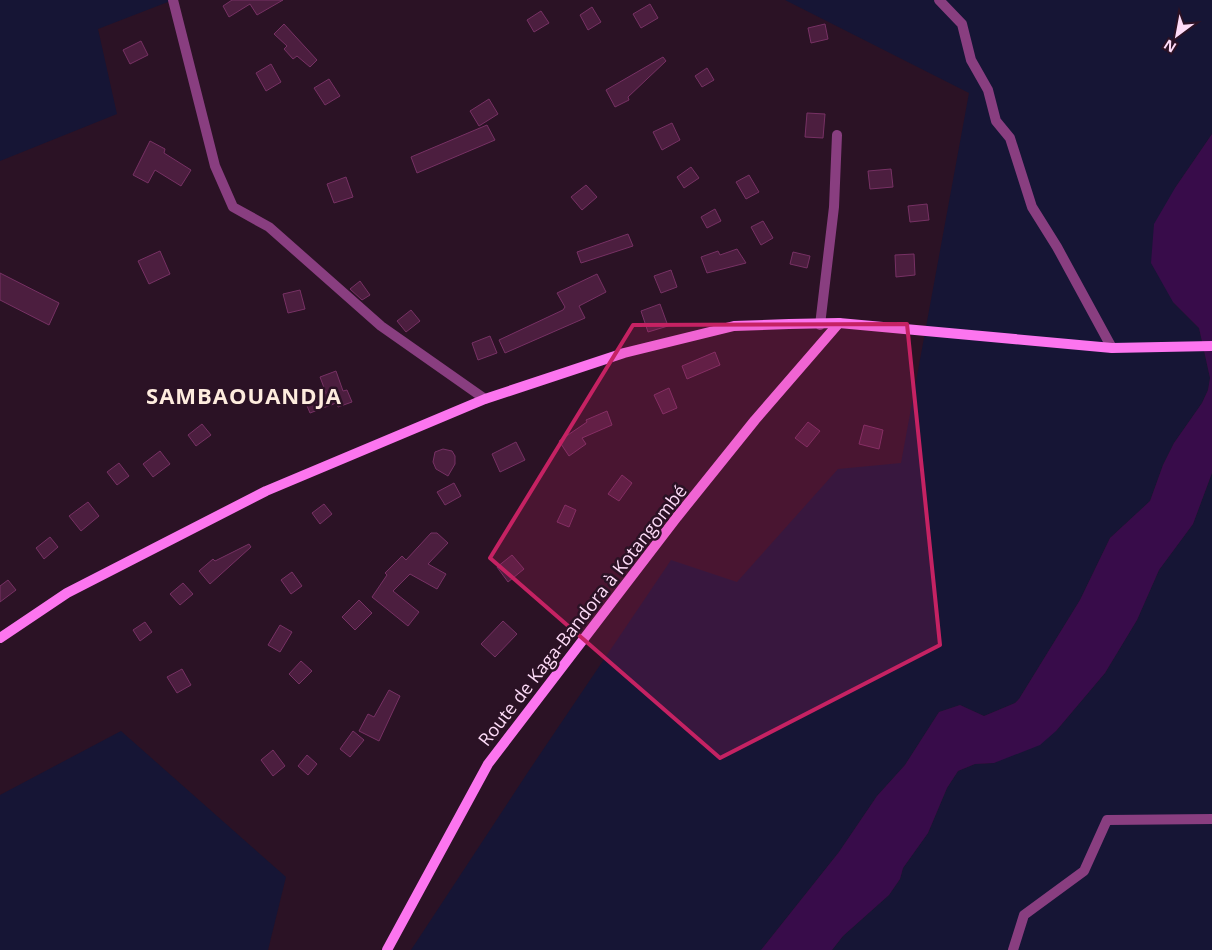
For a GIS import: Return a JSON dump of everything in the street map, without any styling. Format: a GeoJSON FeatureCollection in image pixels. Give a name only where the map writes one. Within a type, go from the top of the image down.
{"type":"FeatureCollection","features":[{"type":"Feature","properties":{"kind":"main road"},"geometry":{"type":"LineString","coordinates":[[0,638],[67,593],[266,491],[485,399],[624,353],[734,326],[839,323],[1112,348],[1212,346]]}},
{"type":"Feature","properties":{"kind":"main road","name":"Route de Kaga-Bandora à Kotangombé"},"geometry":{"type":"LineString","coordinates":[[387,950],[488,764],[689,502],[755,420],[839,323]]}},
{"type":"Feature","properties":{"kind":"street"},"geometry":{"type":"LineString","coordinates":[[173,0],[215,166],[234,207],[269,228],[381,326],[485,399]]}},
{"type":"Feature","properties":{"kind":"street"},"geometry":{"type":"LineString","coordinates":[[939,0],[962,24],[971,60],[988,90],[996,120],[1010,138],[1032,207],[1057,247],[1112,348]]}},
{"type":"Feature","properties":{"kind":"street"},"geometry":{"type":"LineString","coordinates":[[820,325],[834,207],[836,134]]}},
{"type":"Feature","properties":{"kind":"street"},"geometry":{"type":"LineString","coordinates":[[1013,950],[1024,916],[1084,872],[1107,820],[1212,819]]}},
{"type":"Feature","properties":{"kind":"highlighted area"},"geometry":{"type":"Polygon","coordinates":[[[907,324],[940,645],[720,758],[490,558],[633,325],[907,324]]]}},
{"type":"Feature","properties":{"kind":"shaded area"},"geometry":{"type":"Polygon","coordinates":[[[0,0],[173,0],[98,29],[117,114],[0,161],[0,0]]]}},
{"type":"Feature","properties":{"kind":"shaded area"},"geometry":{"type":"Polygon","coordinates":[[[785,0],[1212,0],[1212,134],[1175,188],[1173,302],[1199,328],[1210,378],[1208,390],[1202,403],[1174,443],[1163,465],[1150,501],[1110,538],[1080,600],[1019,699],[1015,703],[984,716],[960,705],[939,712],[905,765],[877,796],[839,852],[761,950],[411,950],[671,560],[737,582],[838,469],[901,463],[969,93],[785,0]]]}},
{"type":"Feature","properties":{"kind":"shaded area"},"geometry":{"type":"Polygon","coordinates":[[[1212,134],[1212,473],[1193,524],[1159,570],[1137,620],[1105,673],[1056,731],[1040,745],[994,763],[975,764],[958,771],[947,788],[928,833],[903,868],[900,879],[889,895],[843,936],[832,950],[761,950],[839,852],[877,796],[905,765],[939,712],[960,705],[984,716],[1015,703],[1019,699],[1080,600],[1110,538],[1150,501],[1163,465],[1174,443],[1202,403],[1208,390],[1210,378],[1199,328],[1173,302],[1151,263],[1154,224],[1175,188],[1212,134]]]}},
{"type":"Feature","properties":{"kind":"shaded area"},"geometry":{"type":"Polygon","coordinates":[[[1212,473],[1212,950],[832,950],[843,936],[889,895],[900,879],[903,868],[928,833],[947,788],[958,771],[975,764],[994,763],[1056,731],[1105,673],[1137,620],[1159,570],[1193,524],[1212,473]]]}},
{"type":"Feature","properties":{"kind":"shaded area"},"geometry":{"type":"Polygon","coordinates":[[[121,731],[286,877],[268,950],[0,950],[0,795],[121,731]]]}},
{"type":"Feature","properties":{"kind":"building"},"geometry":{"type":"Polygon","coordinates":[[[232,0],[283,0],[257,15],[250,4],[229,17],[223,6],[232,0]]]}},
{"type":"Feature","properties":{"kind":"building"},"geometry":{"type":"Polygon","coordinates":[[[650,4],[658,18],[641,28],[633,14],[650,4]]]}},
{"type":"Feature","properties":{"kind":"building"},"geometry":{"type":"Polygon","coordinates":[[[592,7],[601,22],[588,30],[580,15],[592,7]]]}},
{"type":"Feature","properties":{"kind":"building"},"geometry":{"type":"Polygon","coordinates":[[[541,11],[549,23],[534,32],[527,20],[541,11]]]}},
{"type":"Feature","properties":{"kind":"building"},"geometry":{"type":"Polygon","coordinates":[[[284,24],[317,60],[310,67],[297,56],[293,59],[284,49],[287,46],[274,34],[284,24]]]}},
{"type":"Feature","properties":{"kind":"building"},"geometry":{"type":"Polygon","coordinates":[[[825,24],[828,39],[811,43],[808,28],[825,24]]]}},
{"type":"Feature","properties":{"kind":"building"},"geometry":{"type":"Polygon","coordinates":[[[141,41],[148,55],[130,64],[123,50],[141,41]]]}},
{"type":"Feature","properties":{"kind":"building"},"geometry":{"type":"Polygon","coordinates":[[[663,57],[666,61],[628,97],[629,100],[615,107],[606,90],[663,57]]]}},
{"type":"Feature","properties":{"kind":"building"},"geometry":{"type":"Polygon","coordinates":[[[271,64],[281,82],[266,91],[256,73],[271,64]]]}},
{"type":"Feature","properties":{"kind":"building"},"geometry":{"type":"Polygon","coordinates":[[[707,68],[714,80],[702,87],[695,76],[707,68]]]}},
{"type":"Feature","properties":{"kind":"building"},"geometry":{"type":"Polygon","coordinates":[[[329,79],[340,96],[325,105],[314,88],[329,79]]]}},
{"type":"Feature","properties":{"kind":"building"},"geometry":{"type":"Polygon","coordinates":[[[489,99],[498,114],[479,126],[470,111],[489,99]]]}},
{"type":"Feature","properties":{"kind":"building"},"geometry":{"type":"Polygon","coordinates":[[[807,113],[825,114],[823,138],[805,137],[807,113]]]}},
{"type":"Feature","properties":{"kind":"building"},"geometry":{"type":"Polygon","coordinates":[[[672,123],[680,140],[662,150],[653,132],[672,123]]]}},
{"type":"Feature","properties":{"kind":"building"},"geometry":{"type":"Polygon","coordinates":[[[487,125],[495,140],[417,173],[411,157],[487,125]]]}},
{"type":"Feature","properties":{"kind":"building"},"geometry":{"type":"Polygon","coordinates":[[[150,141],[165,149],[164,153],[191,170],[181,186],[155,170],[148,183],[133,175],[150,141]]]}},
{"type":"Feature","properties":{"kind":"building"},"geometry":{"type":"Polygon","coordinates":[[[691,167],[699,178],[684,188],[677,177],[691,167]]]}},
{"type":"Feature","properties":{"kind":"building"},"geometry":{"type":"Polygon","coordinates":[[[891,169],[893,187],[870,189],[868,171],[891,169]]]}},
{"type":"Feature","properties":{"kind":"building"},"geometry":{"type":"Polygon","coordinates":[[[749,175],[759,192],[746,199],[736,182],[749,175]]]}},
{"type":"Feature","properties":{"kind":"building"},"geometry":{"type":"Polygon","coordinates":[[[346,177],[353,197],[334,203],[327,184],[346,177]]]}},
{"type":"Feature","properties":{"kind":"building"},"geometry":{"type":"Polygon","coordinates":[[[586,185],[597,197],[582,210],[571,197],[586,185]]]}},
{"type":"Feature","properties":{"kind":"building"},"geometry":{"type":"Polygon","coordinates":[[[927,204],[929,220],[910,222],[908,206],[927,204]]]}},
{"type":"Feature","properties":{"kind":"building"},"geometry":{"type":"Polygon","coordinates":[[[715,209],[721,221],[707,228],[701,217],[715,209]]]}},
{"type":"Feature","properties":{"kind":"building"},"geometry":{"type":"Polygon","coordinates":[[[763,221],[773,238],[761,245],[751,227],[763,221]]]}},
{"type":"Feature","properties":{"kind":"building"},"geometry":{"type":"Polygon","coordinates":[[[628,234],[633,246],[581,263],[577,252],[628,234]]]}},
{"type":"Feature","properties":{"kind":"building"},"geometry":{"type":"Polygon","coordinates":[[[737,249],[746,263],[707,273],[701,257],[718,251],[720,255],[737,249]]]}},
{"type":"Feature","properties":{"kind":"building"},"geometry":{"type":"Polygon","coordinates":[[[160,251],[170,274],[149,284],[138,261],[160,251]]]}},
{"type":"Feature","properties":{"kind":"building"},"geometry":{"type":"Polygon","coordinates":[[[793,252],[810,256],[807,268],[790,264],[793,252]]]}},
{"type":"Feature","properties":{"kind":"building"},"geometry":{"type":"Polygon","coordinates":[[[914,254],[915,275],[896,277],[895,255],[914,254]]]}},
{"type":"Feature","properties":{"kind":"building"},"geometry":{"type":"Polygon","coordinates":[[[671,270],[677,287],[661,293],[654,276],[671,270]]]}},
{"type":"Feature","properties":{"kind":"building"},"geometry":{"type":"Polygon","coordinates":[[[0,273],[59,303],[49,325],[0,300],[0,273]]]}},
{"type":"Feature","properties":{"kind":"building"},"geometry":{"type":"Polygon","coordinates":[[[597,274],[606,292],[579,306],[585,318],[505,353],[499,340],[563,310],[565,307],[557,293],[597,274]]]}},
{"type":"Feature","properties":{"kind":"building"},"geometry":{"type":"Polygon","coordinates":[[[360,281],[370,295],[362,300],[350,289],[360,281]]]}},
{"type":"Feature","properties":{"kind":"building"},"geometry":{"type":"Polygon","coordinates":[[[300,290],[305,309],[288,313],[283,294],[300,290]]]}},
{"type":"Feature","properties":{"kind":"building"},"geometry":{"type":"Polygon","coordinates":[[[660,304],[668,326],[648,332],[641,311],[660,304]]]}},
{"type":"Feature","properties":{"kind":"building"},"geometry":{"type":"Polygon","coordinates":[[[411,310],[420,321],[406,332],[397,321],[411,310]]]}},
{"type":"Feature","properties":{"kind":"building"},"geometry":{"type":"Polygon","coordinates":[[[490,336],[497,353],[478,360],[472,343],[490,336]]]}},
{"type":"Feature","properties":{"kind":"building"},"geometry":{"type":"Polygon","coordinates":[[[715,352],[720,365],[687,379],[682,366],[715,352]]]}},
{"type":"Feature","properties":{"kind":"building"},"geometry":{"type":"Polygon","coordinates":[[[336,371],[343,391],[347,390],[352,402],[338,407],[336,403],[310,413],[305,401],[326,393],[320,377],[336,371]]]}},
{"type":"Feature","properties":{"kind":"building"},"geometry":{"type":"Polygon","coordinates":[[[669,388],[677,408],[663,414],[654,395],[669,388]]]}},
{"type":"Feature","properties":{"kind":"building"},"geometry":{"type":"Polygon","coordinates":[[[607,411],[612,425],[582,438],[586,444],[569,456],[559,441],[587,422],[586,420],[607,411]]]}},
{"type":"Feature","properties":{"kind":"building"},"geometry":{"type":"Polygon","coordinates":[[[808,422],[820,431],[807,447],[795,438],[808,422]]]}},
{"type":"Feature","properties":{"kind":"building"},"geometry":{"type":"Polygon","coordinates":[[[202,424],[211,435],[196,446],[188,435],[202,424]]]}},
{"type":"Feature","properties":{"kind":"building"},"geometry":{"type":"Polygon","coordinates":[[[864,425],[883,430],[879,449],[859,444],[864,425]]]}},
{"type":"Feature","properties":{"kind":"building"},"geometry":{"type":"Polygon","coordinates":[[[516,442],[525,460],[500,472],[492,454],[516,442]]]}},
{"type":"Feature","properties":{"kind":"building"},"geometry":{"type":"Polygon","coordinates":[[[443,449],[452,451],[455,456],[455,464],[448,476],[436,469],[433,462],[435,452],[443,449]]]}},
{"type":"Feature","properties":{"kind":"building"},"geometry":{"type":"Polygon","coordinates":[[[160,451],[170,464],[153,477],[143,464],[160,451]]]}},
{"type":"Feature","properties":{"kind":"building"},"geometry":{"type":"Polygon","coordinates":[[[119,463],[129,476],[117,485],[107,472],[119,463]]]}},
{"type":"Feature","properties":{"kind":"building"},"geometry":{"type":"Polygon","coordinates":[[[622,475],[632,483],[619,501],[608,494],[622,475]]]}},
{"type":"Feature","properties":{"kind":"building"},"geometry":{"type":"Polygon","coordinates":[[[454,483],[461,496],[445,505],[437,492],[454,483]]]}},
{"type":"Feature","properties":{"kind":"building"},"geometry":{"type":"Polygon","coordinates":[[[88,502],[99,516],[81,531],[69,516],[88,502]]]}},
{"type":"Feature","properties":{"kind":"building"},"geometry":{"type":"Polygon","coordinates":[[[324,504],[332,514],[320,524],[312,513],[324,504]]]}},
{"type":"Feature","properties":{"kind":"building"},"geometry":{"type":"Polygon","coordinates":[[[565,505],[576,510],[569,527],[557,522],[565,505]]]}},
{"type":"Feature","properties":{"kind":"building"},"geometry":{"type":"Polygon","coordinates":[[[431,533],[437,533],[448,543],[428,564],[446,574],[437,589],[410,574],[393,591],[419,612],[408,626],[372,597],[387,575],[385,573],[402,556],[406,560],[431,533]]]}},
{"type":"Feature","properties":{"kind":"building"},"geometry":{"type":"Polygon","coordinates":[[[50,537],[58,547],[44,559],[36,548],[50,537]]]}},
{"type":"Feature","properties":{"kind":"building"},"geometry":{"type":"Polygon","coordinates":[[[249,544],[251,547],[210,584],[199,571],[213,559],[215,561],[249,544]]]}},
{"type":"Feature","properties":{"kind":"building"},"geometry":{"type":"Polygon","coordinates":[[[512,555],[524,569],[508,582],[497,567],[512,555]]]}},
{"type":"Feature","properties":{"kind":"building"},"geometry":{"type":"Polygon","coordinates":[[[292,572],[302,586],[291,594],[281,580],[292,572]]]}},
{"type":"Feature","properties":{"kind":"building"},"geometry":{"type":"Polygon","coordinates":[[[8,580],[16,590],[0,602],[0,586],[8,580]]]}},
{"type":"Feature","properties":{"kind":"building"},"geometry":{"type":"Polygon","coordinates":[[[183,583],[193,594],[180,605],[170,594],[183,583]]]}},
{"type":"Feature","properties":{"kind":"building"},"geometry":{"type":"Polygon","coordinates":[[[359,600],[372,613],[355,630],[342,617],[359,600]]]}},
{"type":"Feature","properties":{"kind":"building"},"geometry":{"type":"Polygon","coordinates":[[[503,621],[517,634],[495,657],[481,644],[503,621]]]}},
{"type":"Feature","properties":{"kind":"building"},"geometry":{"type":"Polygon","coordinates":[[[145,622],[152,632],[140,641],[133,630],[145,622]]]}},
{"type":"Feature","properties":{"kind":"building"},"geometry":{"type":"Polygon","coordinates":[[[280,625],[292,632],[280,652],[268,645],[280,625]]]}},
{"type":"Feature","properties":{"kind":"building"},"geometry":{"type":"Polygon","coordinates":[[[301,661],[312,671],[299,684],[289,674],[301,661]]]}},
{"type":"Feature","properties":{"kind":"building"},"geometry":{"type":"Polygon","coordinates":[[[182,669],[191,685],[177,693],[167,677],[182,669]]]}},
{"type":"Feature","properties":{"kind":"building"},"geometry":{"type":"Polygon","coordinates":[[[389,690],[400,696],[379,741],[359,731],[368,714],[374,717],[389,690]]]}},
{"type":"Feature","properties":{"kind":"building"},"geometry":{"type":"Polygon","coordinates":[[[353,731],[364,740],[350,757],[340,749],[353,731]]]}},
{"type":"Feature","properties":{"kind":"building"},"geometry":{"type":"Polygon","coordinates":[[[273,750],[285,766],[273,776],[261,760],[273,750]]]}},
{"type":"Feature","properties":{"kind":"building"},"geometry":{"type":"Polygon","coordinates":[[[307,755],[317,764],[308,775],[298,766],[307,755]]]}},
{"type":"Feature","properties":{"kind":"district","name":"SAMBAOUANDJA"},"geometry":{"type":"Point","coordinates":[244,395]}}]}
